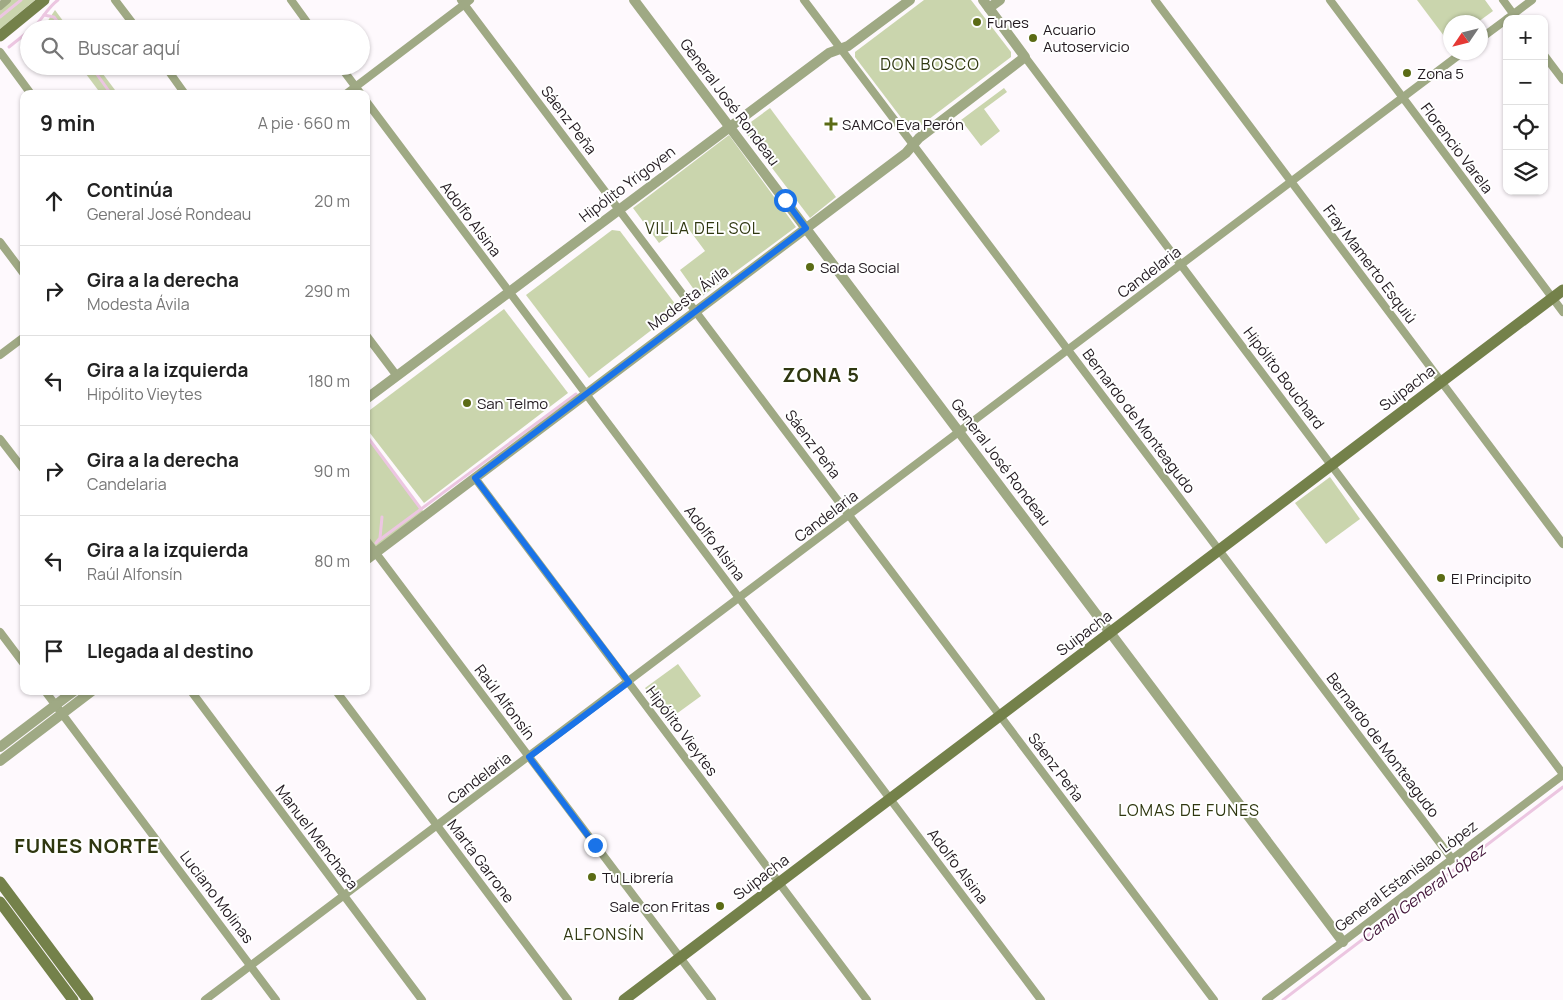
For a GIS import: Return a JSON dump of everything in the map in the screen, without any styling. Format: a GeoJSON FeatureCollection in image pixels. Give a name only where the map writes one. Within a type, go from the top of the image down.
{"type":"FeatureCollection","features":[{"type":"Feature","properties":{"kind":"main road"},"geometry":{"type":"LineString","coordinates":[[0,36],[44,0]]}},
{"type":"Feature","properties":{"kind":"main road","name":"Suipacha"},"geometry":{"type":"LineString","coordinates":[[624,1000],[1563,290]]}},
{"type":"Feature","properties":{"kind":"main road"},"geometry":{"type":"LineString","coordinates":[[0,882],[88,1000]]}},
{"type":"Feature","properties":{"kind":"main road"},"geometry":{"type":"LineString","coordinates":[[0,902],[73,1000]]}},
{"type":"Feature","properties":{"kind":"street"},"geometry":{"type":"LineString","coordinates":[[0,6],[7,0]]}},
{"type":"Feature","properties":{"kind":"street"},"geometry":{"type":"LineString","coordinates":[[115,0],[129,20]]}},
{"type":"Feature","properties":{"kind":"street"},"geometry":{"type":"LineString","coordinates":[[291,0],[305,20]]}},
{"type":"Feature","properties":{"kind":"street","name":"General José Rondeau"},"geometry":{"type":"LineString","coordinates":[[634,0],[1343,942]]}},
{"type":"Feature","properties":{"kind":"street","name":"Bernardo de Monteagudo"},"geometry":{"type":"LineString","coordinates":[[804,0],[1452,859]]}},
{"type":"Feature","properties":{"kind":"street","name":"Hipólito Yrigoyen"},"geometry":{"type":"LineString","coordinates":[[370,396],[729,126],[829,53],[848,46],[910,0]]}},
{"type":"Feature","properties":{"kind":"street"},"geometry":{"type":"LineString","coordinates":[[986,4],[1000,0]]}},
{"type":"Feature","properties":{"kind":"street","name":"Fray Mamerto Esquiú"},"geometry":{"type":"LineString","coordinates":[[1156,0],[1563,544]]}},
{"type":"Feature","properties":{"kind":"street","name":"Florencio Varela"},"geometry":{"type":"LineString","coordinates":[[1330,0],[1563,312]]}},
{"type":"Feature","properties":{"kind":"street"},"geometry":{"type":"LineString","coordinates":[[1503,0],[1510,15]]}},
{"type":"Feature","properties":{"kind":"street"},"geometry":{"type":"LineString","coordinates":[[1514,15],[1532,0]]}},
{"type":"Feature","properties":{"kind":"street"},"geometry":{"type":"LineString","coordinates":[[370,74],[465,1]]}},
{"type":"Feature","properties":{"kind":"street","name":"Sáenz Peña"},"geometry":{"type":"LineString","coordinates":[[465,1],[619,209],[1214,1000]]}},
{"type":"Feature","properties":{"kind":"street","name":"Hipólito Bouchard"},"geometry":{"type":"LineString","coordinates":[[986,4],[1180,266],[1563,774]]}},
{"type":"Feature","properties":{"kind":"street"},"geometry":{"type":"LineString","coordinates":[[1488,34],[1503,23]]}},
{"type":"Feature","properties":{"kind":"street"},"geometry":{"type":"LineString","coordinates":[[0,52],[28,90]]}},
{"type":"Feature","properties":{"kind":"street","name":"Modesta Ávila"},"geometry":{"type":"LineString","coordinates":[[370,557],[906,153],[919,138],[1025,57]]}},
{"type":"Feature","properties":{"kind":"street","name":"Candelaria"},"geometry":{"type":"LineString","coordinates":[[204,1000],[629,682],[1453,60]]}},
{"type":"Feature","properties":{"kind":"street"},"geometry":{"type":"LineString","coordinates":[[1548,60],[1563,80]]}},
{"type":"Feature","properties":{"kind":"street"},"geometry":{"type":"LineString","coordinates":[[171,75],[182,90]]}},
{"type":"Feature","properties":{"kind":"street"},"geometry":{"type":"LineString","coordinates":[[347,75],[358,90]]}},
{"type":"Feature","properties":{"kind":"street"},"geometry":{"type":"LineString","coordinates":[[350,90],[369,75]]}},
{"type":"Feature","properties":{"kind":"street","name":"Adolfo Alsina"},"geometry":{"type":"LineString","coordinates":[[370,106],[1041,1000]]}},
{"type":"Feature","properties":{"kind":"street"},"geometry":{"type":"LineString","coordinates":[[0,242],[20,269]]}},
{"type":"Feature","properties":{"kind":"street"},"geometry":{"type":"LineString","coordinates":[[0,355],[20,340]]}},
{"type":"Feature","properties":{"kind":"street"},"geometry":{"type":"LineString","coordinates":[[370,341],[397,376]]}},
{"type":"Feature","properties":{"kind":"street"},"geometry":{"type":"LineString","coordinates":[[0,439],[20,465]]}},
{"type":"Feature","properties":{"kind":"street","name":"Hipólito Vieytes"},"geometry":{"type":"LineString","coordinates":[[475,478],[867,1000]]}},
{"type":"Feature","properties":{"kind":"street","name":"Raúl Alfonsín"},"geometry":{"type":"LineString","coordinates":[[370,545],[712,1000]]}},
{"type":"Feature","properties":{"kind":"street"},"geometry":{"type":"LineString","coordinates":[[0,632],[20,659]]}},
{"type":"Feature","properties":{"kind":"street","name":"Luciano Molinas"},"geometry":{"type":"LineString","coordinates":[[48,695],[276,1000]]}},
{"type":"Feature","properties":{"kind":"street"},"geometry":{"type":"LineString","coordinates":[[0,761],[58,710],[71,695]]}},
{"type":"Feature","properties":{"kind":"street"},"geometry":{"type":"LineString","coordinates":[[0,747],[85,695]]}},
{"type":"Feature","properties":{"kind":"street","name":"Manuel Menchaca"},"geometry":{"type":"LineString","coordinates":[[194,695],[422,1000]]}},
{"type":"Feature","properties":{"kind":"street","name":"Marta Garrone"},"geometry":{"type":"LineString","coordinates":[[339,695],[568,1000]]}},
{"type":"Feature","properties":{"kind":"street","name":"General Estanislao López"},"geometry":{"type":"LineString","coordinates":[[1266,1000],[1563,774]]}},
{"type":"Feature","properties":{"kind":"green space"},"geometry":{"type":"Polygon","coordinates":[[[10,0],[35,0],[0,29],[0,8],[10,0]]]}},
{"type":"Feature","properties":{"kind":"green space"},"geometry":{"type":"Polygon","coordinates":[[[924,0],[971,0],[1011,52],[1011,57],[912,132],[855,57],[855,52],[924,0]]]}},
{"type":"Feature","properties":{"kind":"green space"},"geometry":{"type":"Polygon","coordinates":[[[1417,0],[1485,0],[1493,11],[1488,15],[1443,15],[1443,35],[1417,0]]]}},
{"type":"Feature","properties":{"kind":"green space"},"geometry":{"type":"Polygon","coordinates":[[[55,10],[62,20],[48,20],[55,10]]]}},
{"type":"Feature","properties":{"kind":"green space"},"geometry":{"type":"Polygon","coordinates":[[[87,75],[104,75],[115,90],[98,90],[87,75]]]}},
{"type":"Feature","properties":{"kind":"green space"},"geometry":{"type":"Polygon","coordinates":[[[1004,88],[1007,92],[984,109],[1000,131],[981,146],[961,120],[1004,88]]]}},
{"type":"Feature","properties":{"kind":"green space"},"geometry":{"type":"Polygon","coordinates":[[[770,108],[836,197],[810,218],[744,131],[744,127],[770,108]]]}},
{"type":"Feature","properties":{"kind":"green space"},"geometry":{"type":"Polygon","coordinates":[[[729,135],[796,227],[700,298],[680,270],[705,251],[685,224],[659,243],[633,208],[729,135]]]}},
{"type":"Feature","properties":{"kind":"green space"},"geometry":{"type":"Polygon","coordinates":[[[612,230],[620,231],[676,305],[675,312],[589,378],[526,295],[612,230]]]}},
{"type":"Feature","properties":{"kind":"green space","name":"San Telmo"},"geometry":{"type":"Polygon","coordinates":[[[504,309],[568,393],[424,503],[370,433],[370,410],[504,309]]]}},
{"type":"Feature","properties":{"kind":"green space"},"geometry":{"type":"Polygon","coordinates":[[[370,440],[426,515],[370,557],[370,440]]]}},
{"type":"Feature","properties":{"kind":"green space"},"geometry":{"type":"Polygon","coordinates":[[[1330,477],[1360,519],[1326,544],[1295,503],[1330,477]]]}},
{"type":"Feature","properties":{"kind":"green space"},"geometry":{"type":"Polygon","coordinates":[[[678,664],[701,696],[668,720],[645,688],[678,664]]]}},
{"type":"Feature","properties":{"kind":"waterway"},"geometry":{"type":"LineString","coordinates":[[0,17],[21,0]]}},
{"type":"Feature","properties":{"kind":"waterway"},"geometry":{"type":"LineString","coordinates":[[41,20],[58,0]]}},
{"type":"Feature","properties":{"kind":"waterway"},"geometry":{"type":"LineString","coordinates":[[44,15],[54,17],[56,20]]}},
{"type":"Feature","properties":{"kind":"waterway"},"geometry":{"type":"LineString","coordinates":[[9,47],[20,38]]}},
{"type":"Feature","properties":{"kind":"waterway"},"geometry":{"type":"LineString","coordinates":[[97,75],[108,90]]}},
{"type":"Feature","properties":{"kind":"waterway"},"geometry":{"type":"LineString","coordinates":[[378,541],[576,394]]}},
{"type":"Feature","properties":{"kind":"waterway"},"geometry":{"type":"LineString","coordinates":[[370,440],[421,509]]}},
{"type":"Feature","properties":{"kind":"waterway"},"geometry":{"type":"LineString","coordinates":[[376,543],[380,538],[382,517]]}},
{"type":"Feature","properties":{"kind":"waterway","name":"Canal General López"},"geometry":{"type":"LineString","coordinates":[[1283,1000],[1563,787]]}},
{"type":"Feature","properties":{"kind":"place","name":"Funes"},"geometry":{"type":"Point","coordinates":[977,22]}},
{"type":"Feature","properties":{"kind":"place","name":"Acuario Autoservicio"},"geometry":{"type":"Point","coordinates":[1033,38]}},
{"type":"Feature","properties":{"kind":"place","name":"Zona 5"},"geometry":{"type":"Point","coordinates":[1407,73]}},
{"type":"Feature","properties":{"kind":"place","name":"SAMCo Eva Perón"},"geometry":{"type":"Point","coordinates":[831,124]}},
{"type":"Feature","properties":{"kind":"place","name":"Soda Social"},"geometry":{"type":"Point","coordinates":[810,267]}},
{"type":"Feature","properties":{"kind":"place","name":"San Telmo"},"geometry":{"type":"Point","coordinates":[467,403]}},
{"type":"Feature","properties":{"kind":"place","name":"El Principito"},"geometry":{"type":"Point","coordinates":[1441,578]}},
{"type":"Feature","properties":{"kind":"place","name":"Tu Librería"},"geometry":{"type":"Point","coordinates":[592,877]}},
{"type":"Feature","properties":{"kind":"place","name":"Sale con Fritas"},"geometry":{"type":"Point","coordinates":[720,906]}},
{"type":"Feature","properties":{"kind":"district","name":"DON BOSCO"},"geometry":{"type":"Point","coordinates":[930,64]}},
{"type":"Feature","properties":{"kind":"district","name":"VILLA DEL SOL"},"geometry":{"type":"Point","coordinates":[703,228]}},
{"type":"Feature","properties":{"kind":"district","name":"ZONA 5"},"geometry":{"type":"Point","coordinates":[821,374]}},
{"type":"Feature","properties":{"kind":"district","name":"LOMAS DE FUNES"},"geometry":{"type":"Point","coordinates":[1189,810]}},
{"type":"Feature","properties":{"kind":"district","name":"FUNES NORTE"},"geometry":{"type":"Point","coordinates":[87,845]}},
{"type":"Feature","properties":{"kind":"district","name":"ALFONSÍN"},"geometry":{"type":"Point","coordinates":[604,934]}},
{"type":"Feature","properties":{"kind":"route"},"geometry":{"type":"LineString","coordinates":[[595,845],[529,757],[629,682],[475,478],[806,228],[785,200]]}}]}
